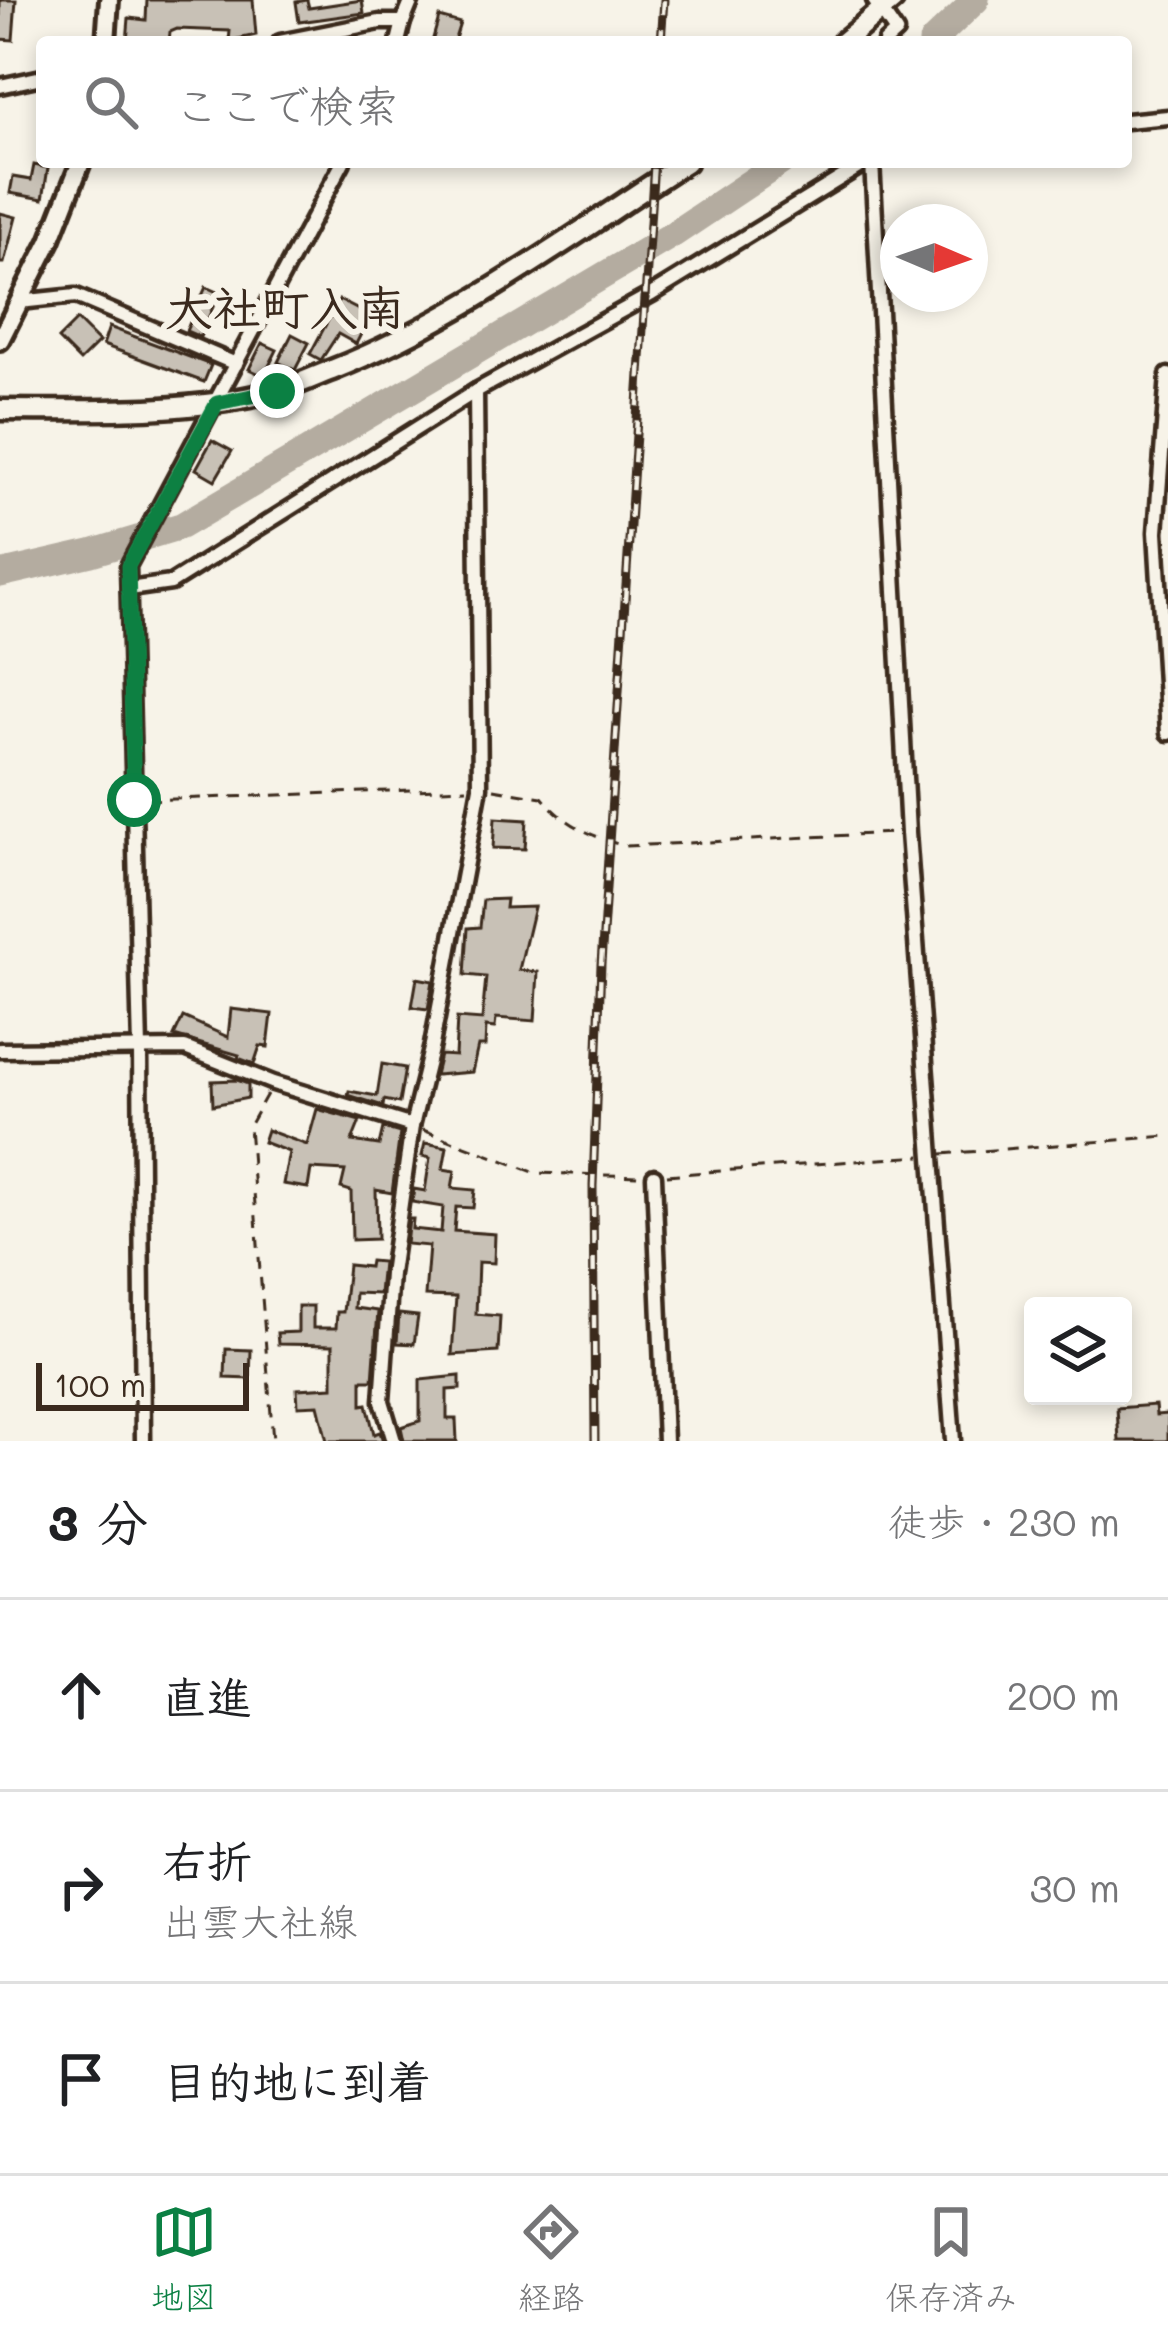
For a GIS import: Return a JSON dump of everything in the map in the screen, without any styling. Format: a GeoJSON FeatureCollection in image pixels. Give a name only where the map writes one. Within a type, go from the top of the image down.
{"type":"FeatureCollection","features":[{"type":"Feature","properties":{"kind":"main road"},"geometry":{"type":"LineString","coordinates":[[106,36],[109,0]]}},
{"type":"Feature","properties":{"kind":"main road"},"geometry":{"type":"LineString","coordinates":[[848,36],[883,4]]}},
{"type":"Feature","properties":{"kind":"main road"},"geometry":{"type":"LineString","coordinates":[[0,340],[50,242],[79,168]]}},
{"type":"Feature","properties":{"kind":"main road"},"geometry":{"type":"LineString","coordinates":[[0,410],[142,409],[217,403],[277,391],[370,355],[450,314],[677,168]]}},
{"type":"Feature","properties":{"kind":"street"},"geometry":{"type":"LineString","coordinates":[[400,36],[412,0]]}},
{"type":"Feature","properties":{"kind":"street"},"geometry":{"type":"LineString","coordinates":[[883,4],[896,32],[892,36]]}},
{"type":"Feature","properties":{"kind":"street"},"geometry":{"type":"LineString","coordinates":[[310,36],[404,22]]}},
{"type":"Feature","properties":{"kind":"street"},"geometry":{"type":"LineString","coordinates":[[0,86],[36,78]]}},
{"type":"Feature","properties":{"kind":"street"},"geometry":{"type":"LineString","coordinates":[[1132,120],[1168,117]]}},
{"type":"Feature","properties":{"kind":"street"},"geometry":{"type":"LineString","coordinates":[[143,1441],[140,1050],[128,566],[340,168]]}},
{"type":"Feature","properties":{"kind":"street"},"geometry":{"type":"LineString","coordinates":[[129,589],[171,583],[476,391],[652,294],[857,168]]}},
{"type":"Feature","properties":{"kind":"street"},"geometry":{"type":"LineString","coordinates":[[872,168],[908,833],[953,1441]]}},
{"type":"Feature","properties":{"kind":"street"},"geometry":{"type":"LineString","coordinates":[[19,302],[76,296],[236,364]]}},
{"type":"Feature","properties":{"kind":"street"},"geometry":{"type":"LineString","coordinates":[[1168,375],[1156,532],[1168,733]]}},
{"type":"Feature","properties":{"kind":"street"},"geometry":{"type":"LineString","coordinates":[[394,1441],[382,1401],[384,1342],[412,1126],[432,1045],[480,787],[476,391]]}},
{"type":"Feature","properties":{"kind":"street"},"geometry":{"type":"LineString","coordinates":[[0,1050],[185,1048],[273,1083],[412,1126]]}},
{"type":"Feature","properties":{"kind":"street"},"geometry":{"type":"LineString","coordinates":[[655,1176],[665,1441]]}},
{"type":"Feature","properties":{"kind":"path"},"geometry":{"type":"LineString","coordinates":[[134,800],[480,787],[542,796],[557,816],[625,846],[908,833]]}},
{"type":"Feature","properties":{"kind":"path"},"geometry":{"type":"LineString","coordinates":[[273,1083],[249,1126],[273,1441]]}},
{"type":"Feature","properties":{"kind":"path"},"geometry":{"type":"LineString","coordinates":[[412,1126],[536,1173],[655,1176],[1168,1136]]}},
{"type":"Feature","properties":{"kind":"building"},"geometry":{"type":"Polygon","coordinates":[[[0,0],[16,0],[13,40],[0,39],[0,0]]]}},
{"type":"Feature","properties":{"kind":"building"},"geometry":{"type":"Polygon","coordinates":[[[147,0],[253,0],[256,35],[177,29],[170,36],[128,36],[129,18],[146,20],[147,0]]]}},
{"type":"Feature","properties":{"kind":"building"},"geometry":{"type":"Polygon","coordinates":[[[307,0],[309,8],[362,0],[364,13],[299,22],[296,2],[307,0]]]}},
{"type":"Feature","properties":{"kind":"building"},"geometry":{"type":"Polygon","coordinates":[[[439,17],[460,23],[456,36],[434,36],[439,17]]]}},
{"type":"Feature","properties":{"kind":"building"},"geometry":{"type":"Polygon","coordinates":[[[34,165],[48,168],[43,199],[10,193],[13,177],[31,180],[34,165]]]}},
{"type":"Feature","properties":{"kind":"building"},"geometry":{"type":"Polygon","coordinates":[[[0,213],[16,217],[4,263],[0,263],[0,213]]]}},
{"type":"Feature","properties":{"kind":"building"},"geometry":{"type":"Polygon","coordinates":[[[206,287],[219,293],[200,337],[186,331],[206,287]]]}},
{"type":"Feature","properties":{"kind":"building"},"geometry":{"type":"Polygon","coordinates":[[[339,300],[370,316],[356,344],[338,334],[321,360],[310,354],[339,300]]]}},
{"type":"Feature","properties":{"kind":"building"},"geometry":{"type":"Polygon","coordinates":[[[77,320],[99,342],[80,361],[58,339],[77,320]]]}},
{"type":"Feature","properties":{"kind":"building"},"geometry":{"type":"Polygon","coordinates":[[[109,327],[211,365],[204,382],[103,345],[109,327]]]}},
{"type":"Feature","properties":{"kind":"building"},"geometry":{"type":"Polygon","coordinates":[[[292,334],[309,343],[295,370],[278,362],[292,334]]]}},
{"type":"Feature","properties":{"kind":"building"},"geometry":{"type":"Polygon","coordinates":[[[262,343],[277,350],[264,376],[249,369],[262,343]]]}},
{"type":"Feature","properties":{"kind":"building"},"geometry":{"type":"Polygon","coordinates":[[[212,440],[232,451],[215,480],[196,469],[212,440]]]}},
{"type":"Feature","properties":{"kind":"building"},"geometry":{"type":"Polygon","coordinates":[[[495,818],[527,820],[525,849],[493,848],[495,818]]]}},
{"type":"Feature","properties":{"kind":"building"},"geometry":{"type":"Polygon","coordinates":[[[506,899],[505,908],[534,907],[519,970],[538,972],[535,1021],[496,1018],[495,1028],[486,1027],[485,1046],[478,1046],[472,1072],[435,1075],[440,1055],[455,1056],[457,1018],[482,1020],[486,977],[465,975],[468,928],[480,927],[483,900],[506,899]]]}},
{"type":"Feature","properties":{"kind":"building"},"geometry":{"type":"Polygon","coordinates":[[[417,978],[433,981],[428,1009],[412,1007],[417,978]]]}},
{"type":"Feature","properties":{"kind":"building"},"geometry":{"type":"Polygon","coordinates":[[[231,1009],[272,1014],[268,1047],[260,1046],[254,1064],[174,1036],[183,1017],[228,1037],[231,1009]]]}},
{"type":"Feature","properties":{"kind":"building"},"geometry":{"type":"Polygon","coordinates":[[[382,1064],[405,1068],[399,1103],[384,1100],[383,1106],[348,1095],[349,1091],[377,1096],[382,1064]]]}},
{"type":"Feature","properties":{"kind":"building"},"geometry":{"type":"Polygon","coordinates":[[[212,1081],[248,1084],[248,1098],[213,1105],[212,1081]]]}},
{"type":"Feature","properties":{"kind":"building"},"geometry":{"type":"Polygon","coordinates":[[[317,1109],[360,1121],[352,1141],[379,1145],[383,1128],[400,1133],[392,1193],[376,1190],[377,1239],[352,1240],[351,1191],[341,1188],[345,1171],[311,1169],[308,1188],[283,1184],[289,1152],[263,1142],[267,1130],[307,1145],[317,1109]]]}},
{"type":"Feature","properties":{"kind":"building"},"geometry":{"type":"Polygon","coordinates":[[[425,1143],[447,1147],[443,1169],[455,1171],[452,1188],[475,1190],[473,1208],[456,1207],[454,1231],[495,1234],[494,1263],[478,1262],[476,1314],[500,1316],[498,1352],[452,1355],[456,1297],[425,1296],[429,1246],[406,1244],[409,1219],[413,1219],[412,1229],[441,1232],[443,1207],[412,1202],[414,1189],[425,1191],[430,1158],[422,1156],[425,1143]]]}},
{"type":"Feature","properties":{"kind":"building"},"geometry":{"type":"Polygon","coordinates":[[[370,1261],[382,1262],[379,1294],[355,1293],[354,1308],[378,1311],[373,1380],[362,1380],[362,1405],[367,1404],[374,1434],[380,1432],[383,1441],[327,1441],[318,1405],[298,1406],[297,1389],[333,1387],[333,1345],[278,1344],[277,1333],[298,1332],[298,1306],[313,1306],[313,1328],[336,1328],[337,1312],[343,1312],[348,1265],[369,1267],[370,1261]]]}},
{"type":"Feature","properties":{"kind":"building"},"geometry":{"type":"Polygon","coordinates":[[[399,1314],[418,1316],[414,1344],[397,1343],[399,1314]]]}},
{"type":"Feature","properties":{"kind":"building"},"geometry":{"type":"Polygon","coordinates":[[[226,1349],[251,1350],[250,1379],[225,1378],[226,1349]]]}},
{"type":"Feature","properties":{"kind":"building"},"geometry":{"type":"Polygon","coordinates":[[[460,1376],[460,1389],[447,1390],[447,1419],[456,1419],[457,1441],[404,1441],[401,1427],[420,1421],[420,1380],[460,1376]]]}},
{"type":"Feature","properties":{"kind":"building"},"geometry":{"type":"Polygon","coordinates":[[[1155,1405],[1156,1415],[1168,1414],[1168,1441],[1119,1441],[1117,1408],[1155,1405]]]}},
{"type":"Feature","properties":{"kind":"waterway"},"geometry":{"type":"LineString","coordinates":[[938,36],[976,0]]}},
{"type":"Feature","properties":{"kind":"waterway"},"geometry":{"type":"LineString","coordinates":[[0,574],[181,526],[672,235],[772,168]]}},
{"type":"Feature","properties":{"kind":"railway"},"geometry":{"type":"LineString","coordinates":[[661,36],[664,0]]}},
{"type":"Feature","properties":{"kind":"railway"},"geometry":{"type":"LineString","coordinates":[[595,1441],[593,1186],[601,964],[654,168]]}},
{"type":"Feature","properties":{"kind":"district","name":"大社町入南"},"geometry":{"type":"Point","coordinates":[285,306]}},
{"type":"Feature","properties":{"kind":"route"},"geometry":{"type":"LineString","coordinates":[[134,800],[128,566],[217,403],[277,391]]}}]}
